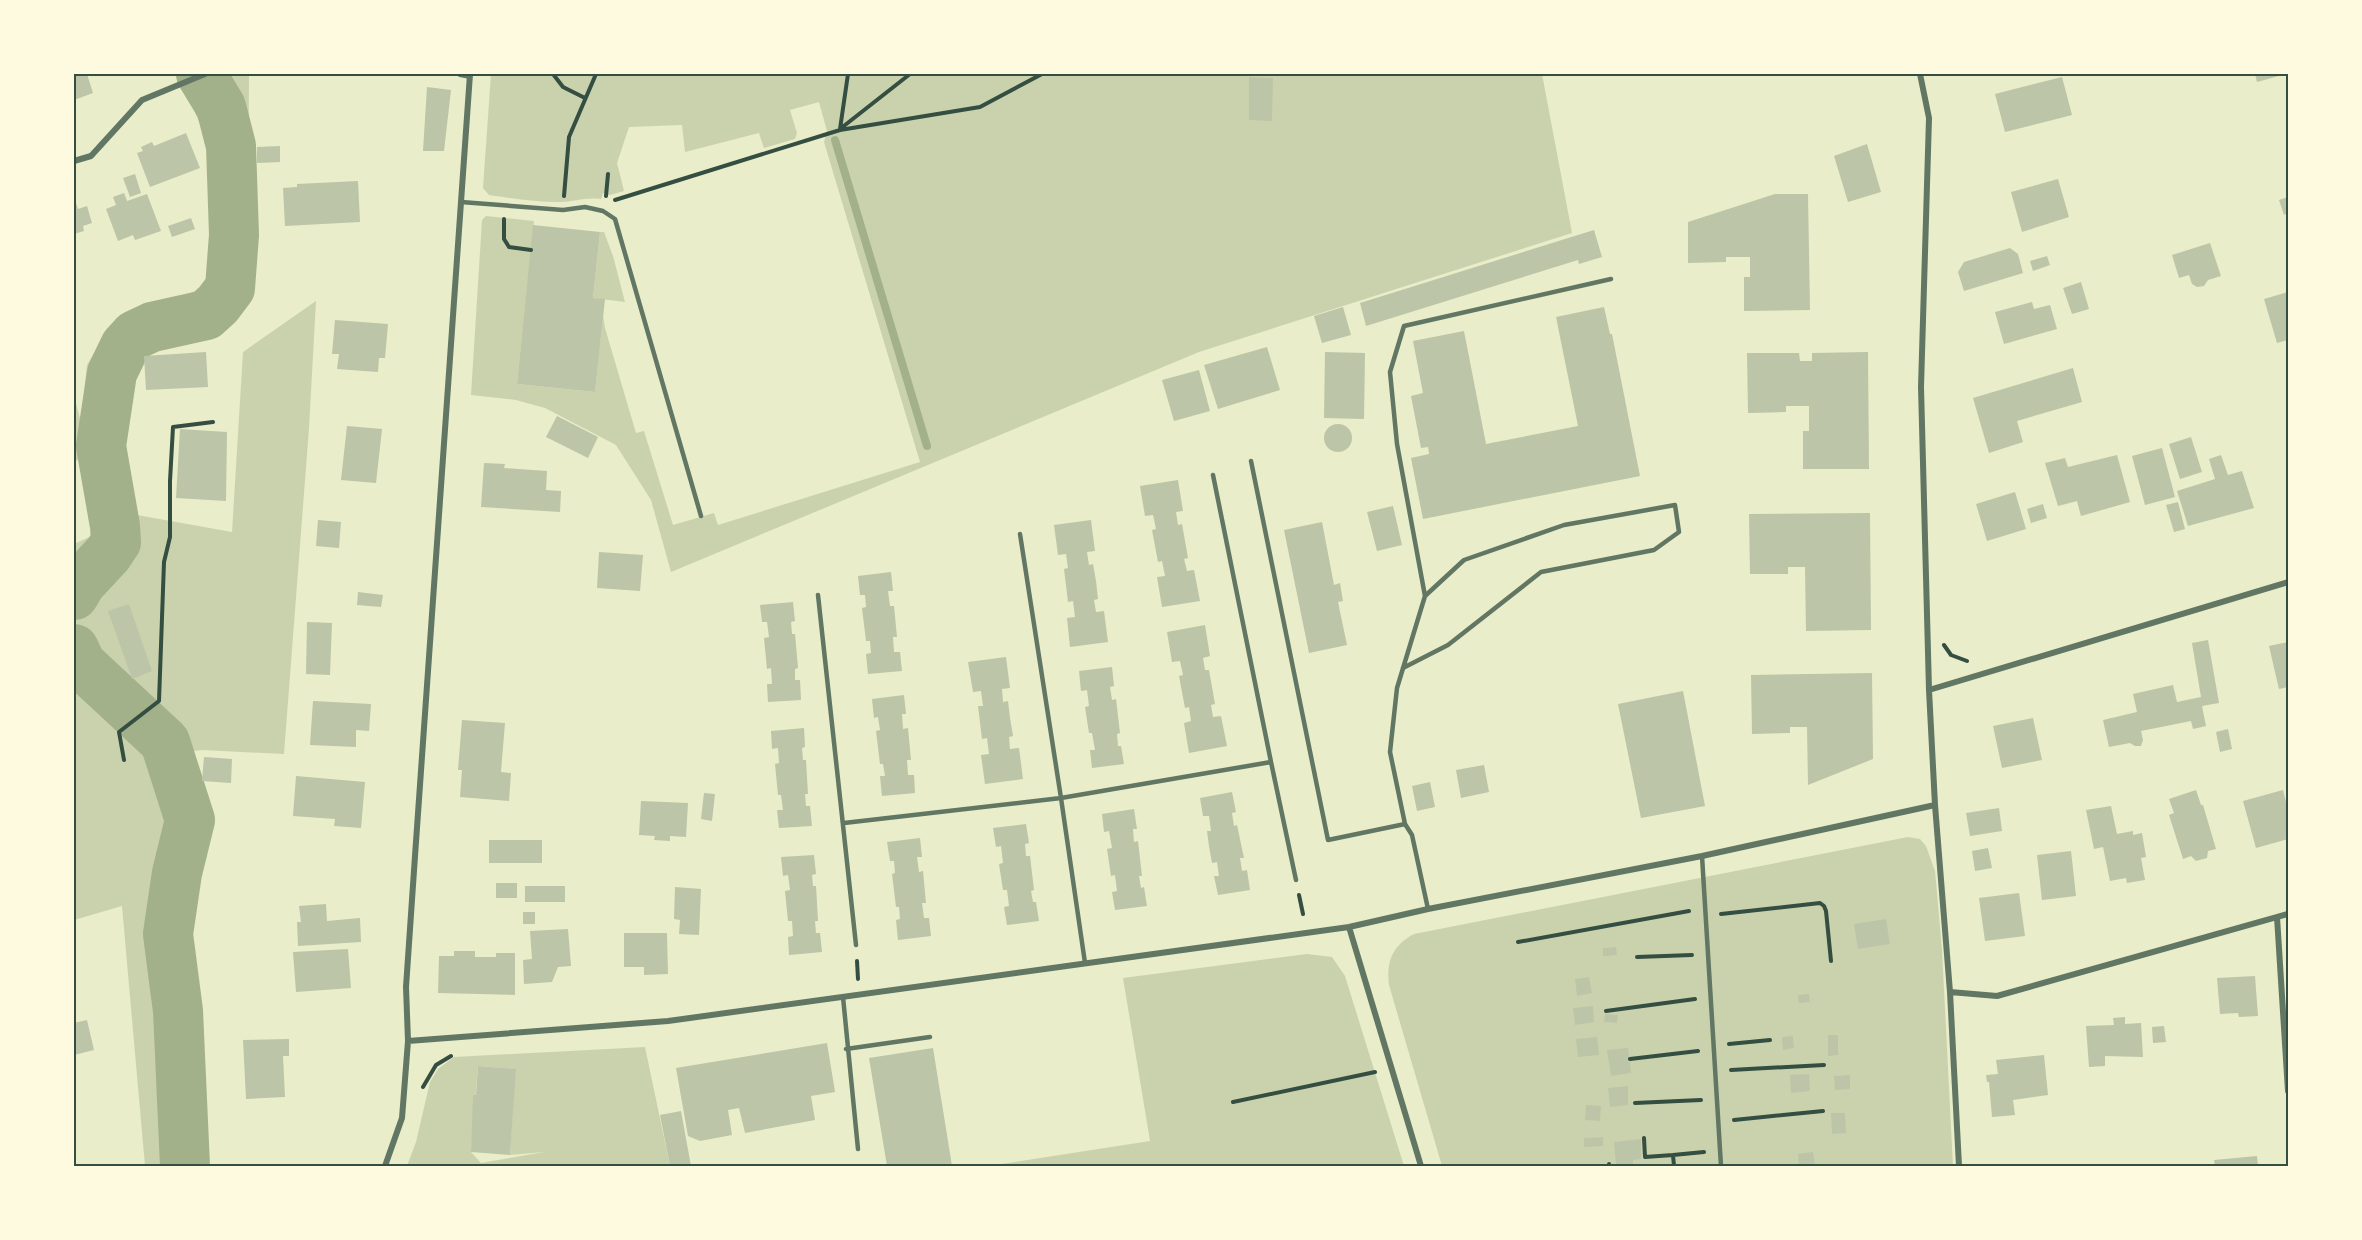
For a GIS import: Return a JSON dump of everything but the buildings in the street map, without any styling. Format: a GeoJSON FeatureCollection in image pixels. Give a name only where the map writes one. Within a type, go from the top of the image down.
{"type":"FeatureCollection","features":[{"type":"Feature","properties":{"kind":"street"},"geometry":{"type":"LineString","coordinates":[[74,161],[92,156],[142,100],[205,74]]}},
{"type":"Feature","properties":{"kind":"street"},"geometry":{"type":"LineString","coordinates":[[385,1167],[402,1118],[408,1041],[406,987],[470,75],[460,74]]}},
{"type":"Feature","properties":{"kind":"street"},"geometry":{"type":"LineString","coordinates":[[1920,74],[1929,118],[1921,387],[1929,690],[1935,805],[1950,992],[1959,1167]]}},
{"type":"Feature","properties":{"kind":"street"},"geometry":{"type":"LineString","coordinates":[[1929,690],[2289,582]]}},
{"type":"Feature","properties":{"kind":"street"},"geometry":{"type":"LineString","coordinates":[[408,1041],[668,1021],[1349,927],[1935,805]]}},
{"type":"Feature","properties":{"kind":"street"},"geometry":{"type":"LineString","coordinates":[[1950,992],[1997,996],[2289,914]]}},
{"type":"Feature","properties":{"kind":"street"},"geometry":{"type":"LineString","coordinates":[[2277,917],[2289,1091]]}},
{"type":"Feature","properties":{"kind":"street"},"geometry":{"type":"LineString","coordinates":[[1349,927],[1421,1167]]}},
{"type":"Feature","properties":{"kind":"lane"},"geometry":{"type":"LineString","coordinates":[[461,202],[563,210],[585,207],[603,211],[615,219],[701,516]]}},
{"type":"Feature","properties":{"kind":"lane"},"geometry":{"type":"LineString","coordinates":[[1428,909],[1412,835],[1405,824],[1390,752],[1397,688],[1425,596],[1397,444],[1390,372],[1404,326],[1611,279]]}},
{"type":"Feature","properties":{"kind":"lane"},"geometry":{"type":"LineString","coordinates":[[1251,461],[1328,840],[1405,824]]}},
{"type":"Feature","properties":{"kind":"lane"},"geometry":{"type":"LineString","coordinates":[[1213,475],[1296,880]]}},
{"type":"Feature","properties":{"kind":"lane"},"geometry":{"type":"LineString","coordinates":[[1403,668],[1448,645],[1541,572],[1654,550],[1679,532],[1675,505],[1564,525],[1464,560],[1425,596]]}},
{"type":"Feature","properties":{"kind":"lane"},"geometry":{"type":"LineString","coordinates":[[1020,534],[1085,963]]}},
{"type":"Feature","properties":{"kind":"lane"},"geometry":{"type":"LineString","coordinates":[[818,595],[856,945]]}},
{"type":"Feature","properties":{"kind":"lane"},"geometry":{"type":"LineString","coordinates":[[844,823],[1060,798],[1271,762]]}},
{"type":"Feature","properties":{"kind":"lane"},"geometry":{"type":"LineString","coordinates":[[1702,855],[1721,1167]]}},
{"type":"Feature","properties":{"kind":"lane"},"geometry":{"type":"LineString","coordinates":[[843,997],[846,1049],[858,1149]]}},
{"type":"Feature","properties":{"kind":"lane"},"geometry":{"type":"LineString","coordinates":[[846,1049],[930,1037]]}},
{"type":"Feature","properties":{"kind":"path"},"geometry":{"type":"LineString","coordinates":[[553,74],[563,87],[585,98]]}},
{"type":"Feature","properties":{"kind":"path"},"geometry":{"type":"LineString","coordinates":[[563,210],[569,137],[596,74]]}},
{"type":"Feature","properties":{"kind":"path"},"geometry":{"type":"LineString","coordinates":[[840,130],[848,74]]}},
{"type":"Feature","properties":{"kind":"path"},"geometry":{"type":"LineString","coordinates":[[840,130],[910,74]]}},
{"type":"Feature","properties":{"kind":"path"},"geometry":{"type":"LineString","coordinates":[[608,174],[605,191],[606,203],[840,130],[980,107],[1042,74]]}},
{"type":"Feature","properties":{"kind":"path"},"geometry":{"type":"LineString","coordinates":[[504,215],[504,239],[509,247],[531,250]]}},
{"type":"Feature","properties":{"kind":"path"},"geometry":{"type":"LineString","coordinates":[[124,760],[119,732],[159,701],[164,562],[170,537],[173,427],[213,422]]}},
{"type":"Feature","properties":{"kind":"path"},"geometry":{"type":"LineString","coordinates":[[1943,638],[1951,655],[1971,662],[1977,660],[1982,674]]}},
{"type":"Feature","properties":{"kind":"path"},"geometry":{"type":"LineString","coordinates":[[1706,916],[1820,903],[1826,911],[1831,961]]}},
{"type":"Feature","properties":{"kind":"path"},"geometry":{"type":"LineString","coordinates":[[1518,942],[1705,908]]}},
{"type":"Feature","properties":{"kind":"path"},"geometry":{"type":"LineString","coordinates":[[1638,957],[1708,954]]}},
{"type":"Feature","properties":{"kind":"path"},"geometry":{"type":"LineString","coordinates":[[1606,1011],[1710,997]]}},
{"type":"Feature","properties":{"kind":"path"},"geometry":{"type":"LineString","coordinates":[[1630,1059],[1770,1040]]}},
{"type":"Feature","properties":{"kind":"path"},"geometry":{"type":"LineString","coordinates":[[421,1096],[427,1077],[436,1065],[453,1054]]}},
{"type":"Feature","properties":{"kind":"path"},"geometry":{"type":"LineString","coordinates":[[1715,1071],[1824,1065]]}},
{"type":"Feature","properties":{"kind":"path"},"geometry":{"type":"LineString","coordinates":[[1233,1102],[1375,1072]]}},
{"type":"Feature","properties":{"kind":"path"},"geometry":{"type":"LineString","coordinates":[[1635,1103],[1717,1099]]}},
{"type":"Feature","properties":{"kind":"path"},"geometry":{"type":"LineString","coordinates":[[1718,1121],[1823,1111]]}},
{"type":"Feature","properties":{"kind":"path"},"geometry":{"type":"LineString","coordinates":[[1644,1138],[1645,1157],[1720,1151]]}},
{"type":"Feature","properties":{"kind":"path"},"geometry":{"type":"LineString","coordinates":[[1673,1155],[1674,1167]]}},
{"type":"Feature","properties":{"kind":"green space"},"geometry":{"type":"Polygon","coordinates":[[[227,74],[249,74],[248,282],[240,306],[220,326],[145,340],[132,355],[123,378],[123,426],[137,515],[232,532],[243,352],[316,301],[309,428],[284,754],[202,750],[186,752],[204,812],[205,850],[189,894],[185,934],[196,1021],[204,1166],[145,1166],[122,906],[74,920],[74,544],[96,534],[83,459],[74,461],[74,396],[81,422],[87,365],[104,337],[126,317],[204,288],[213,273],[215,198],[212,152],[187,94],[227,74]]]}},
{"type":"Feature","properties":{"kind":"green space"},"geometry":{"type":"Polygon","coordinates":[[[491,74],[1542,74],[1572,233],[1199,352],[671,572],[651,500],[616,445],[545,408],[516,400],[471,395],[482,220],[486,216],[534,221],[517,384],[595,392],[603,315],[636,433],[644,431],[673,525],[714,513],[718,525],[920,462],[824,142],[827,131],[819,102],[790,110],[797,133],[795,139],[764,148],[759,133],[685,152],[682,125],[629,127],[617,163],[624,191],[610,195],[603,193],[601,199],[533,201],[489,195],[483,188],[491,74]]]}},
{"type":"Feature","properties":{"kind":"green space"},"geometry":{"type":"Polygon","coordinates":[[[600,232],[604,232],[613,256],[625,302],[593,298],[600,232]]]}},
{"type":"Feature","properties":{"kind":"green space"},"geometry":{"type":"Polygon","coordinates":[[[1908,837],[1920,839],[1926,846],[1935,871],[1942,950],[1953,1166],[1442,1166],[1389,985],[1388,976],[1392,955],[1407,938],[1414,934],[1908,837]]]}},
{"type":"Feature","properties":{"kind":"green space"},"geometry":{"type":"Polygon","coordinates":[[[1307,954],[1332,957],[1345,976],[1404,1166],[989,1166],[1150,1141],[1123,978],[1307,954]]]}},
{"type":"Feature","properties":{"kind":"green space"},"geometry":{"type":"Polygon","coordinates":[[[645,1047],[670,1166],[407,1166],[416,1142],[430,1082],[438,1069],[454,1057],[645,1047]],[[478,1066],[471,1152],[481,1163],[544,1152],[510,1155],[515,1069],[478,1066]]]}},
{"type":"Feature","properties":{"kind":"waterway"},"geometry":{"type":"LineString","coordinates":[[74,595],[81,583],[116,542],[101,446],[112,373],[125,346],[135,335],[152,327],[206,315],[230,288],[234,235],[231,146],[221,107],[201,74]]}},
{"type":"Feature","properties":{"kind":"waterway"},"geometry":{"type":"LineString","coordinates":[[835,140],[927,446]]}},
{"type":"Feature","properties":{"kind":"waterway"},"geometry":{"type":"LineString","coordinates":[[74,649],[81,664],[165,742],[190,820],[177,873],[168,934],[178,1011],[185,1166]]}}]}
